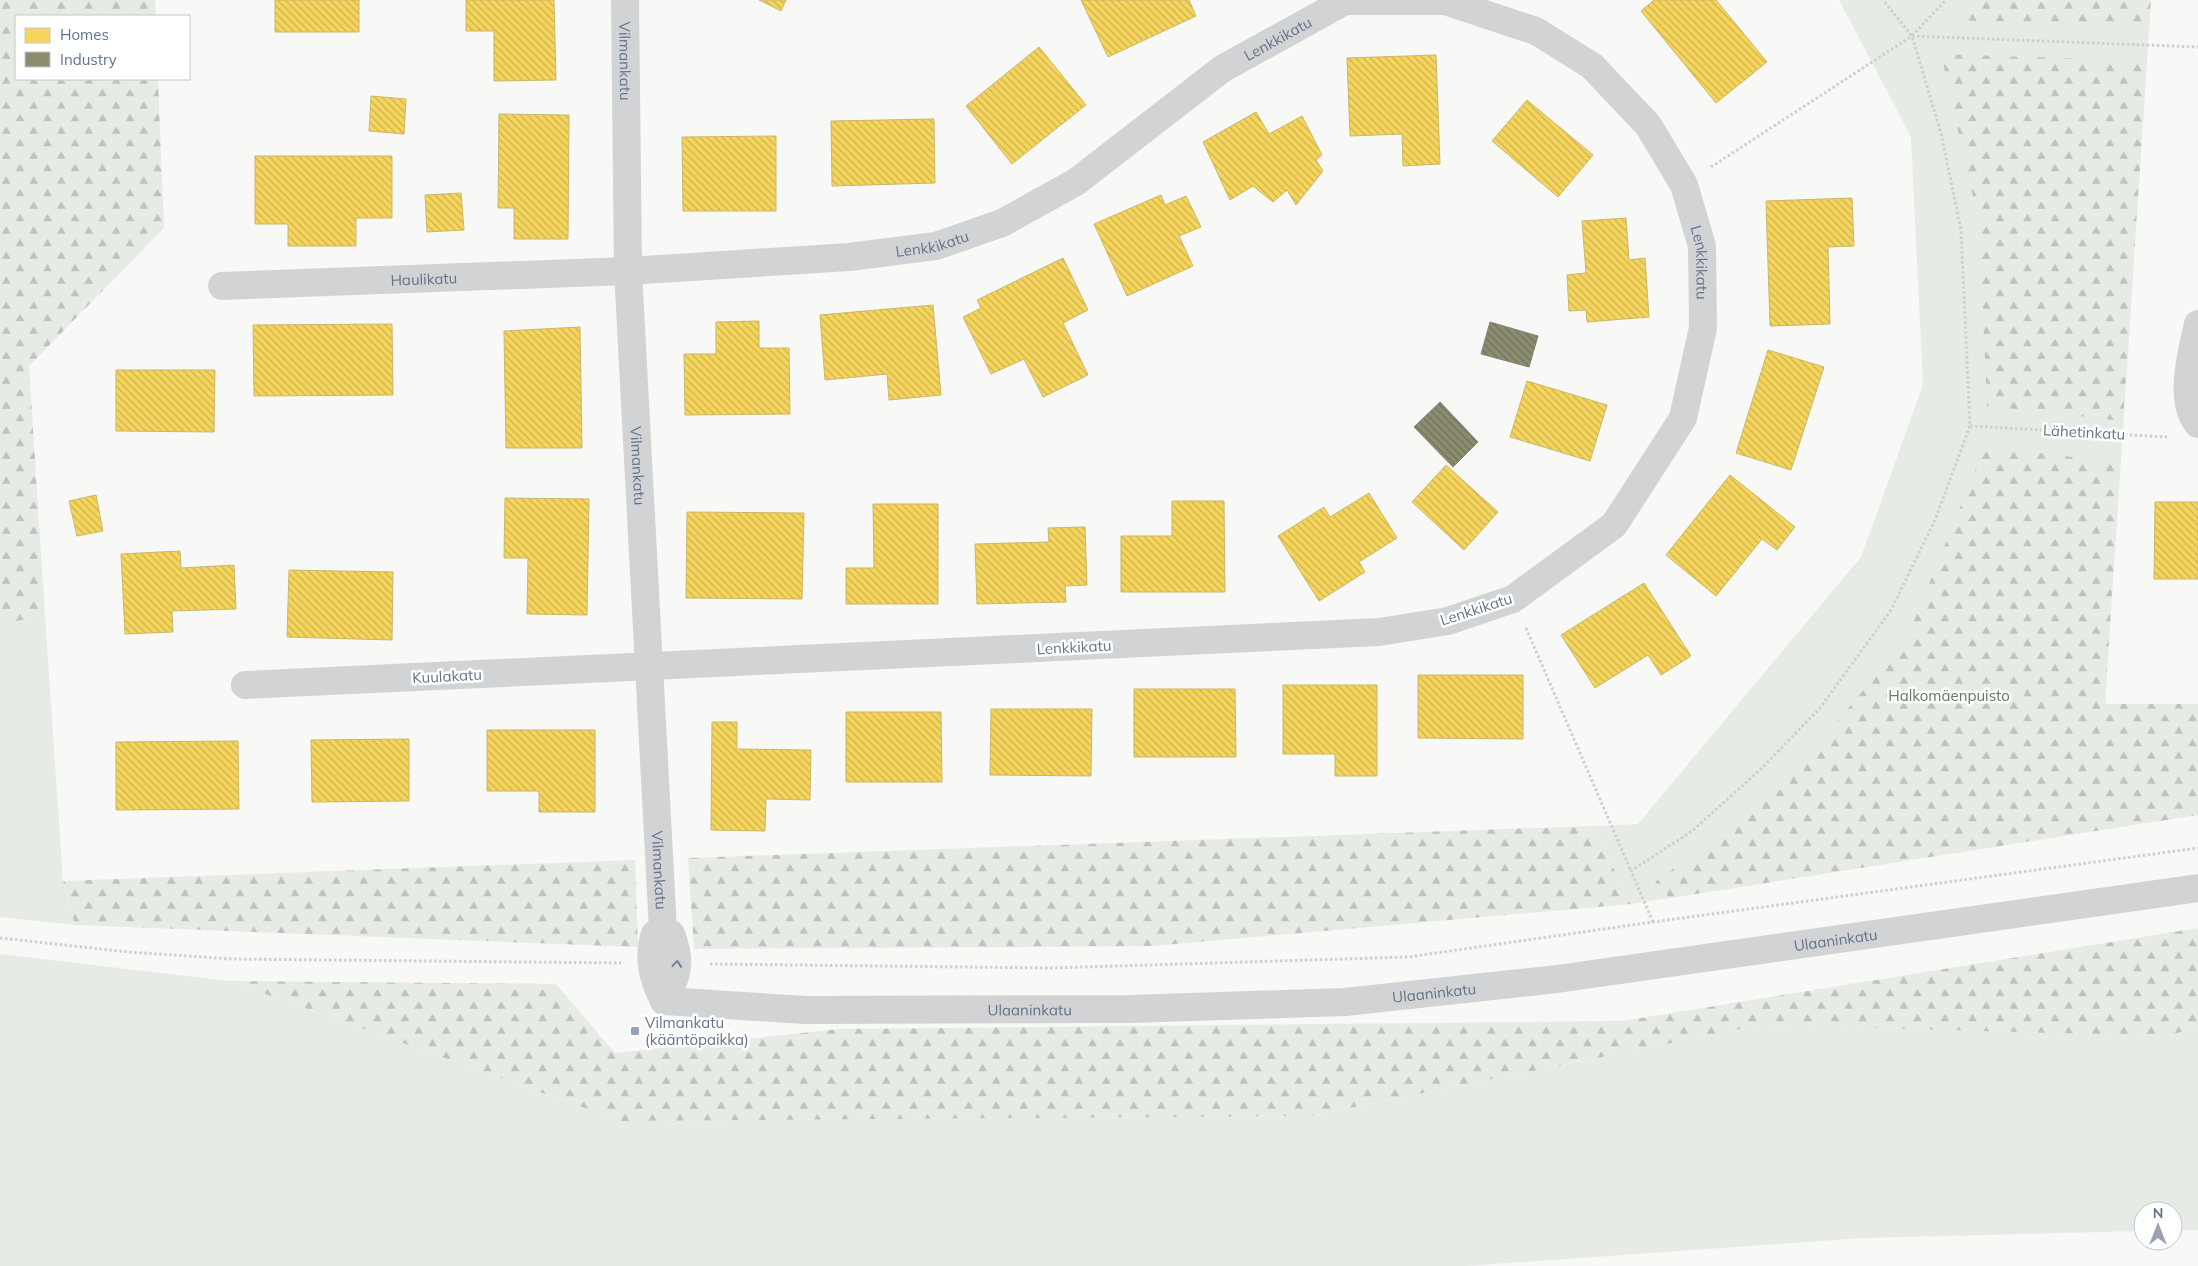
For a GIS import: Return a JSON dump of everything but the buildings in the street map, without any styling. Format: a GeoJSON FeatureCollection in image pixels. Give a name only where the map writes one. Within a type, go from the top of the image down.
{"type":"FeatureCollection","features":[{"type":"Feature","properties":{"kind":"street","name":"Vilmankatu"},"geometry":{"type":"LineString","coordinates":[[625,0],[628,271],[663,930]]}},
{"type":"Feature","properties":{"kind":"street","name":"Lenkkikatu"},"geometry":{"type":"LineString","coordinates":[[628,271],[849,257],[936,246],[1002,223],[1076,182],[1222,69],[1345,1],[1445,1],[1536,30],[1592,66],[1648,125],[1684,184],[1702,246],[1703,328],[1683,418],[1614,526],[1513,599],[1448,621],[1379,632],[649,667]]}},
{"type":"Feature","properties":{"kind":"street","name":"Haulikatu"},"geometry":{"type":"LineString","coordinates":[[222,286],[628,271]]}},
{"type":"Feature","properties":{"kind":"street"},"geometry":{"type":"LineString","coordinates":[[2198,324],[2191,352],[2187,394],[2194,420],[2198,424]]}},
{"type":"Feature","properties":{"kind":"street","name":"Kuulakatu"},"geometry":{"type":"LineString","coordinates":[[245,685],[649,667]]}},
{"type":"Feature","properties":{"kind":"street","name":"Ulaaninkatu"},"geometry":{"type":"LineString","coordinates":[[664,1001],[805,1010],[1130,1009],[1345,1002],[1557,979],[2198,888]]}},
{"type":"Feature","properties":{"kind":"street","name":"Vilmankatu"},"geometry":{"type":"LineString","coordinates":[[663,930],[655,934],[652,944],[651,963],[655,984],[664,1001]]}},
{"type":"Feature","properties":{"kind":"street","name":"Vilmankatu"},"geometry":{"type":"LineString","coordinates":[[663,930],[671,934],[678,954],[679,964]]}},
{"type":"Feature","properties":{"kind":"street"},"geometry":{"type":"LineString","coordinates":[[664,1001],[674,984],[679,964]]}},
{"type":"Feature","properties":{"kind":"path"},"geometry":{"type":"LineString","coordinates":[[1631,871],[1692,831],[1761,770],[1820,708],[1891,610],[1936,520],[1970,426],[1961,230],[1941,133],[1912,36],[1883,0]]}},
{"type":"Feature","properties":{"kind":"path"},"geometry":{"type":"LineString","coordinates":[[1684,184],[1912,36],[1946,0]]}},
{"type":"Feature","properties":{"kind":"path"},"geometry":{"type":"LineString","coordinates":[[1912,36],[2198,47]]}},
{"type":"Feature","properties":{"kind":"path","name":"Lähetinkatu"},"geometry":{"type":"LineString","coordinates":[[1970,426],[2168,437]]}},
{"type":"Feature","properties":{"kind":"path"},"geometry":{"type":"LineString","coordinates":[[1513,599],[1652,922]]}},
{"type":"Feature","properties":{"kind":"path"},"geometry":{"type":"LineString","coordinates":[[679,964],[1051,968],[1408,958],[1652,922],[2198,848]]}},
{"type":"Feature","properties":{"kind":"path"},"geometry":{"type":"LineString","coordinates":[[0,938],[128,952],[232,959],[651,963]]}},
{"type":"Feature","properties":{"kind":"green space"},"geometry":{"type":"Polygon","coordinates":[[[0,0],[155,0],[156,15],[15,15],[15,80],[158,80],[164,228],[29,366],[45,616],[0,624],[0,0]]]}},
{"type":"Feature","properties":{"kind":"green space","name":"Halkomäenpuisto"},"geometry":{"type":"Polygon","coordinates":[[[1839,0],[2151,0],[2105,704],[2104,829],[1631,904],[1593,826],[1638,824],[1861,557],[1923,385],[1911,137],[1839,0]]]}},
{"type":"Feature","properties":{"kind":"green space"},"geometry":{"type":"Polygon","coordinates":[[[1973,0],[2151,0],[2149,27],[1949,20],[1973,0]]]}},
{"type":"Feature","properties":{"kind":"green space"},"geometry":{"type":"Polygon","coordinates":[[[1941,54],[2147,61],[2123,421],[1987,406],[1979,224],[1941,54]]]}},
{"type":"Feature","properties":{"kind":"green space"},"geometry":{"type":"Polygon","coordinates":[[[1985,446],[2120,463],[2105,704],[2198,704],[2198,815],[1670,898],[1655,882],[1779,791],[1907,638],[1985,446]]]}},
{"type":"Feature","properties":{"kind":"green space"},"geometry":{"type":"Polygon","coordinates":[[[45,616],[63,881],[75,925],[0,917],[0,624],[45,616]]]}},
{"type":"Feature","properties":{"kind":"green space"},"geometry":{"type":"Polygon","coordinates":[[[1593,826],[1631,904],[1152,946],[694,949],[688,858],[1593,826]]]}},
{"type":"Feature","properties":{"kind":"green space"},"geometry":{"type":"Polygon","coordinates":[[[635,860],[638,947],[75,925],[63,881],[635,860]]]}},
{"type":"Feature","properties":{"kind":"green space"},"geometry":{"type":"Polygon","coordinates":[[[2198,928],[2198,1028],[2164,1036],[1760,1025],[1310,1116],[621,1121],[229,981],[556,984],[615,1053],[839,1029],[1622,1021],[2198,928]]]}},
{"type":"Feature","properties":{"kind":"green space"},"geometry":{"type":"Polygon","coordinates":[[[0,954],[229,981],[621,1121],[1310,1116],[1760,1025],[2164,1036],[2198,1028],[2198,1230],[2183,1231],[2183,1201],[2133,1201],[2133,1231],[1863,1238],[1466,1266],[0,1266],[0,954]]]}},
{"type":"Feature","properties":{"kind":"place","name":"Vilmankatu (kääntöpaikka)"},"geometry":{"type":"Point","coordinates":[635,1031]}}]}
